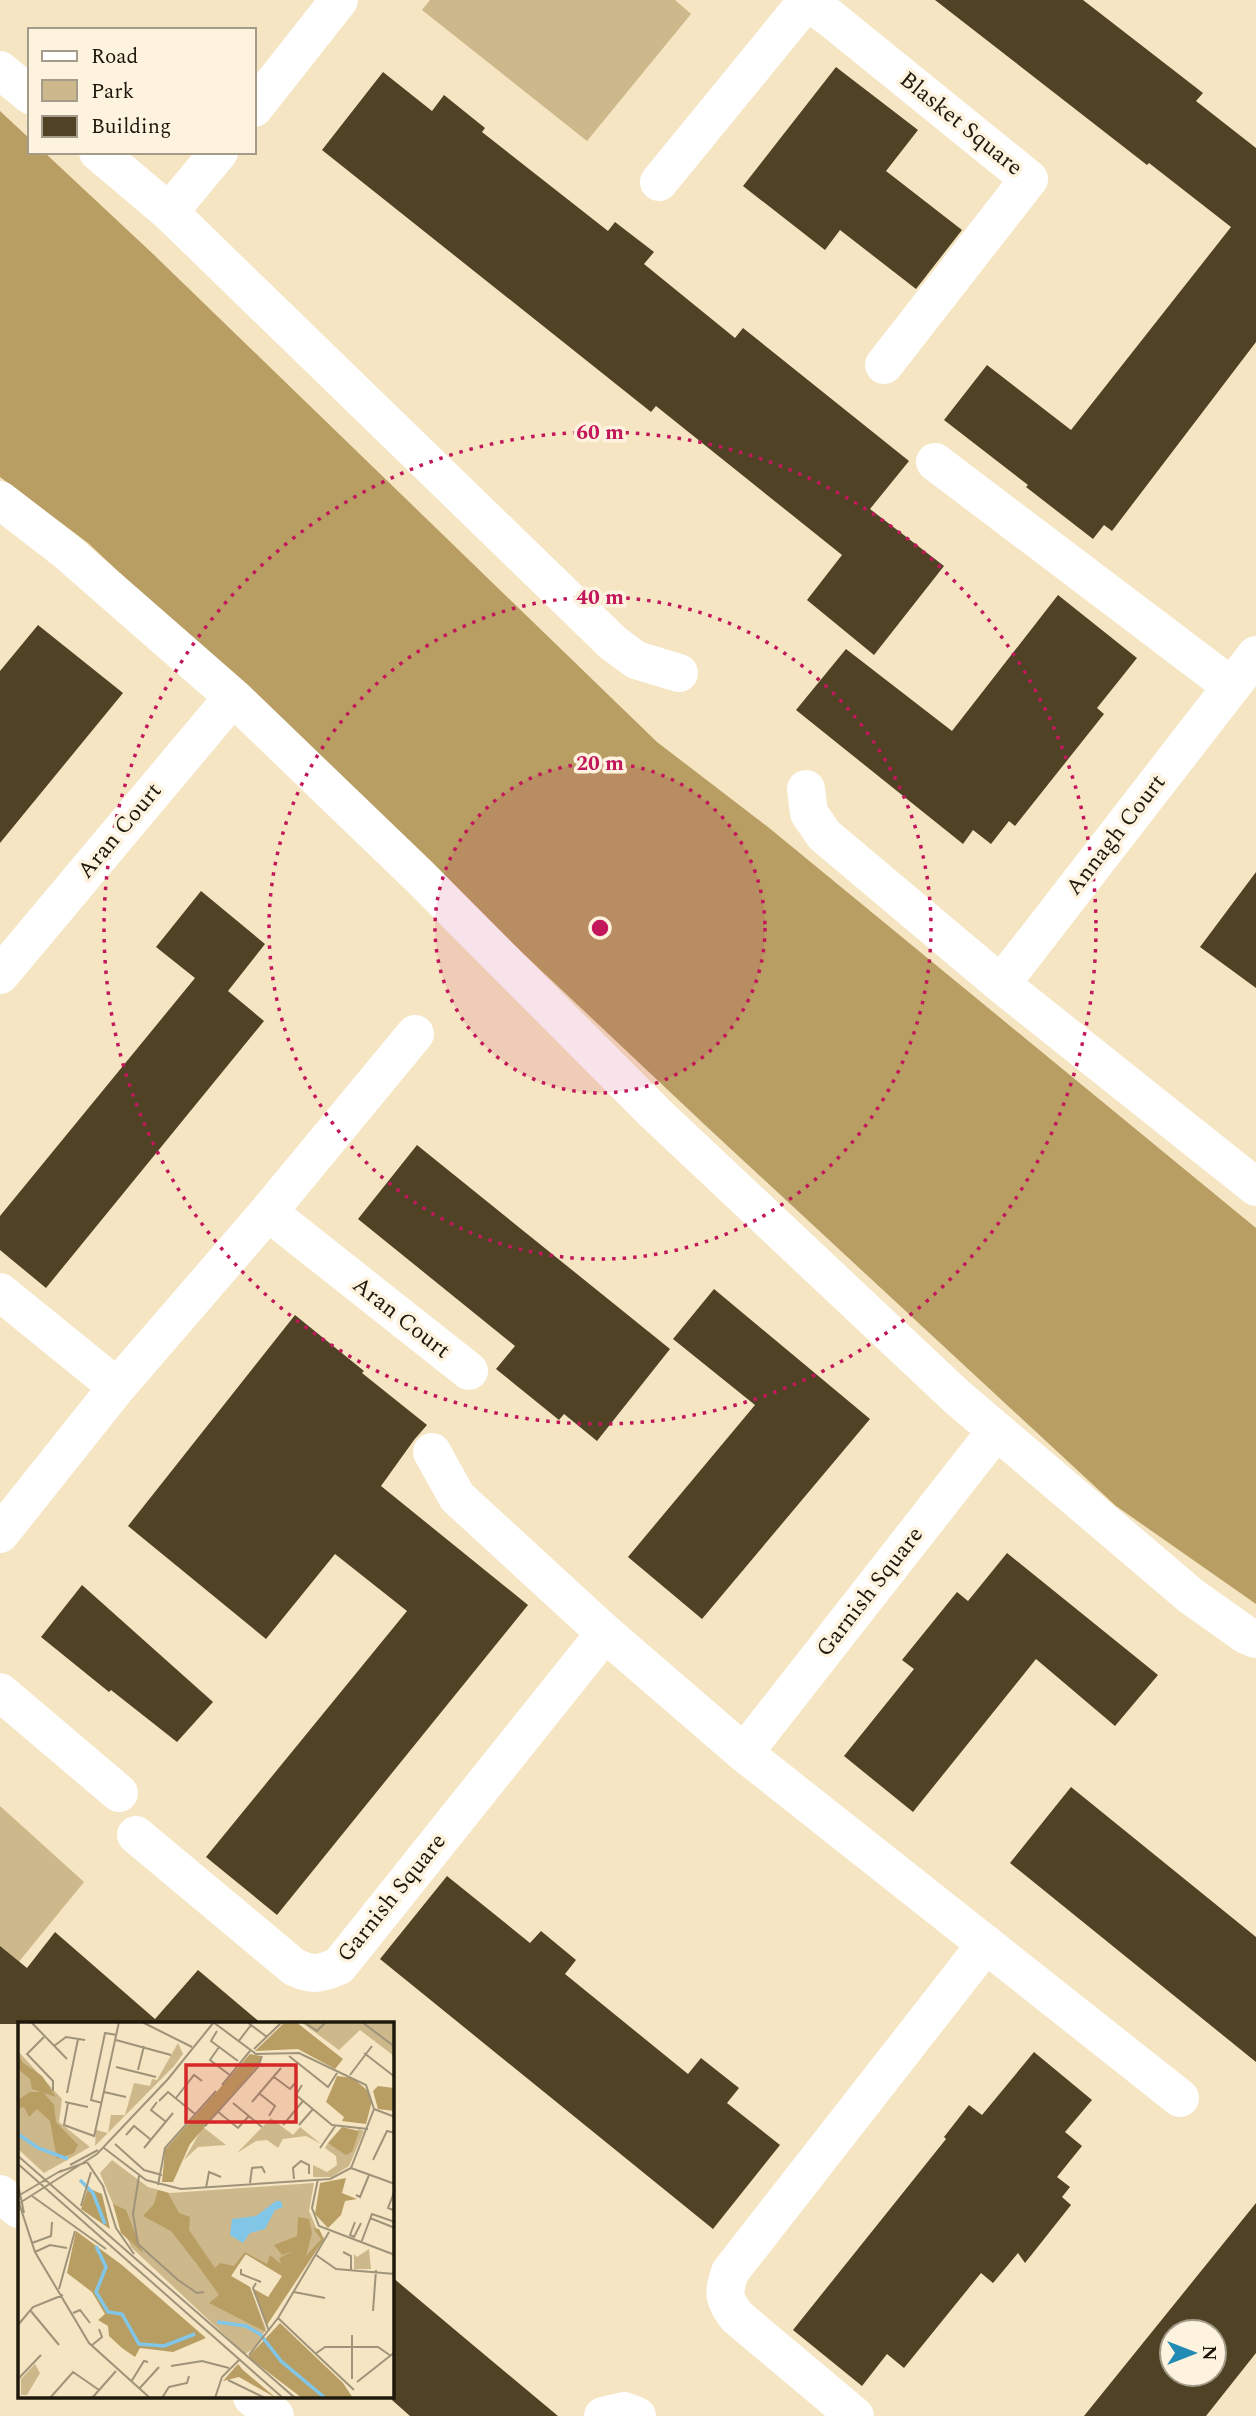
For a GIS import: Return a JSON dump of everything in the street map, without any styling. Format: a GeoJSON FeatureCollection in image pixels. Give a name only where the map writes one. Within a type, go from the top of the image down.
{"type":"FeatureCollection","features":[{"type":"Feature","properties":{"kind":"street"},"geometry":{"type":"LineString","coordinates":[[256,105],[339,0]]}},
{"type":"Feature","properties":{"kind":"street","name":"Blasket Square"},"geometry":{"type":"LineString","coordinates":[[659,183],[805,1],[1029,179],[884,365]]}},
{"type":"Feature","properties":{"kind":"street"},"geometry":{"type":"LineString","coordinates":[[0,70],[28,93]]}},
{"type":"Feature","properties":{"kind":"street"},"geometry":{"type":"LineString","coordinates":[[100,154],[169,212],[613,643],[636,660],[679,673]]}},
{"type":"Feature","properties":{"kind":"street"},"geometry":{"type":"LineString","coordinates":[[169,212],[217,154]]}},
{"type":"Feature","properties":{"kind":"street"},"geometry":{"type":"LineString","coordinates":[[935,462],[1231,686]]}},
{"type":"Feature","properties":{"kind":"street"},"geometry":{"type":"LineString","coordinates":[[0,500],[66,551],[233,697],[419,876],[655,1113],[996,1431],[1191,1596],[1246,1635],[1256,1639]]}},
{"type":"Feature","properties":{"kind":"street","name":"Annagh Court"},"geometry":{"type":"LineString","coordinates":[[1002,984],[1256,655]]}},
{"type":"Feature","properties":{"kind":"street","name":"Aran Court"},"geometry":{"type":"LineString","coordinates":[[2,967],[233,697]]}},
{"type":"Feature","properties":{"kind":"street"},"geometry":{"type":"LineString","coordinates":[[806,789],[809,813],[824,835],[1002,984],[1256,1186]]}},
{"type":"Feature","properties":{"kind":"street"},"geometry":{"type":"LineString","coordinates":[[0,1534],[117,1387],[268,1212],[415,1034]]}},
{"type":"Feature","properties":{"kind":"street","name":"Aran Court"},"geometry":{"type":"LineString","coordinates":[[268,1212],[469,1371]]}},
{"type":"Feature","properties":{"kind":"street"},"geometry":{"type":"LineString","coordinates":[[0,1292],[117,1387]]}},
{"type":"Feature","properties":{"kind":"street","name":"Garnish Square"},"geometry":{"type":"LineString","coordinates":[[744,1753],[996,1431]]}},
{"type":"Feature","properties":{"kind":"street"},"geometry":{"type":"LineString","coordinates":[[432,1452],[457,1497],[605,1633],[744,1753],[1180,2098]]}},
{"type":"Feature","properties":{"kind":"street","name":"Garnish Square"},"geometry":{"type":"LineString","coordinates":[[136,1835],[294,1967],[309,1974],[339,1966],[605,1633]]}},
{"type":"Feature","properties":{"kind":"street"},"geometry":{"type":"LineString","coordinates":[[0,1692],[119,1793]]}},
{"type":"Feature","properties":{"kind":"street"},"geometry":{"type":"LineString","coordinates":[[855,2416],[737,2317],[726,2303],[724,2290],[730,2272],[986,1944]]}},
{"type":"Feature","properties":{"kind":"street"},"geometry":{"type":"LineString","coordinates":[[0,2194],[18,2208]]}},
{"type":"Feature","properties":{"kind":"street"},"geometry":{"type":"LineString","coordinates":[[253,2398],[275,2416]]}},
{"type":"Feature","properties":{"kind":"street"},"geometry":{"type":"LineString","coordinates":[[603,2416],[624,2411],[637,2416]]}},
{"type":"Feature","properties":{"kind":"green space"},"geometry":{"type":"Polygon","coordinates":[[[430,0],[675,0],[691,14],[587,141],[422,10],[430,0]]]}},
{"type":"Feature","properties":{"kind":"green space"},"geometry":{"type":"Polygon","coordinates":[[[0,1806],[84,1882],[0,1985],[0,1806]]]}},
{"type":"Feature","properties":{"kind":"shaded area"},"geometry":{"type":"Polygon","coordinates":[[[0,111],[28,137],[28,154],[46,154],[657,742],[768,827],[1256,1228],[1256,1604],[1116,1506],[705,1125],[88,543],[0,477],[0,111]]]}},
{"type":"Feature","properties":{"kind":"building"},"geometry":{"type":"Polygon","coordinates":[[[935,0],[1083,0],[1203,93],[1196,101],[1256,148],[1256,342],[1112,531],[1104,525],[1093,539],[944,420],[987,365],[1071,430],[1231,227],[935,0]]]}},
{"type":"Feature","properties":{"kind":"building"},"geometry":{"type":"Polygon","coordinates":[[[836,67],[918,130],[886,171],[962,230],[916,289],[840,230],[825,250],[743,186],[836,67]]]}},
{"type":"Feature","properties":{"kind":"building"},"geometry":{"type":"Polygon","coordinates":[[[383,72],[432,111],[444,95],[485,128],[482,132],[608,231],[615,222],[654,252],[644,264],[735,338],[743,328],[909,461],[870,509],[944,566],[874,655],[807,600],[842,555],[656,406],[651,412],[322,150],[383,72]]]}},
{"type":"Feature","properties":{"kind":"building"},"geometry":{"type":"Polygon","coordinates":[[[1058,595],[1137,658],[1097,708],[1104,714],[1015,826],[1009,821],[991,844],[973,830],[963,844],[796,710],[846,649],[952,731],[1058,595]]]}},
{"type":"Feature","properties":{"kind":"building"},"geometry":{"type":"Polygon","coordinates":[[[38,625],[123,693],[0,843],[0,671],[38,625]]]}},
{"type":"Feature","properties":{"kind":"building"},"geometry":{"type":"Polygon","coordinates":[[[1256,872],[1256,988],[1200,947],[1256,872]]]}},
{"type":"Feature","properties":{"kind":"building"},"geometry":{"type":"Polygon","coordinates":[[[201,891],[265,944],[228,991],[264,1021],[46,1288],[0,1250],[0,1216],[195,978],[156,947],[201,891]]]}},
{"type":"Feature","properties":{"kind":"building"},"geometry":{"type":"Polygon","coordinates":[[[417,1145],[670,1349],[597,1441],[564,1414],[559,1420],[496,1369],[515,1346],[358,1219],[417,1145]]]}},
{"type":"Feature","properties":{"kind":"building"},"geometry":{"type":"Polygon","coordinates":[[[714,1289],[870,1419],[702,1619],[628,1557],[755,1405],[673,1339],[714,1289]]]}},
{"type":"Feature","properties":{"kind":"building"},"geometry":{"type":"Polygon","coordinates":[[[295,1315],[427,1425],[381,1486],[528,1605],[277,1915],[206,1857],[407,1611],[335,1554],[266,1639],[128,1526],[295,1315]]]}},
{"type":"Feature","properties":{"kind":"building"},"geometry":{"type":"Polygon","coordinates":[[[1007,1553],[1158,1675],[1115,1726],[1036,1659],[913,1812],[844,1756],[914,1669],[902,1660],[957,1592],[968,1601],[1007,1553]]]}},
{"type":"Feature","properties":{"kind":"building"},"geometry":{"type":"Polygon","coordinates":[[[82,1585],[213,1702],[177,1742],[41,1637],[82,1585]]]}},
{"type":"Feature","properties":{"kind":"building"},"geometry":{"type":"Polygon","coordinates":[[[1071,1787],[1256,1937],[1256,2062],[1010,1863],[1071,1787]]]}},
{"type":"Feature","properties":{"kind":"building"},"geometry":{"type":"Polygon","coordinates":[[[447,1876],[530,1943],[541,1931],[576,1960],[565,1974],[688,2074],[701,2058],[739,2088],[727,2103],[780,2145],[713,2229],[380,1959],[447,1876]]]}},
{"type":"Feature","properties":{"kind":"building"},"geometry":{"type":"Polygon","coordinates":[[[55,1932],[155,2019],[198,1970],[260,2022],[0,2024],[0,1946],[27,1968],[55,1932]]]}},
{"type":"Feature","properties":{"kind":"building"},"geometry":{"type":"Polygon","coordinates":[[[1034,2052],[1092,2100],[1065,2132],[1082,2146],[1057,2177],[1070,2187],[1062,2197],[1071,2205],[1025,2263],[1018,2253],[993,2283],[981,2273],[904,2368],[887,2354],[862,2386],[793,2330],[946,2139],[944,2137],[969,2105],[982,2115],[1034,2052]]]}},
{"type":"Feature","properties":{"kind":"building"},"geometry":{"type":"Polygon","coordinates":[[[1256,2203],[1256,2353],[1206,2416],[1084,2416],[1158,2324],[1158,2388],[1228,2388],[1228,2318],[1163,2318],[1256,2203]]]}},
{"type":"Feature","properties":{"kind":"building"},"geometry":{"type":"Polygon","coordinates":[[[394,2279],[558,2416],[410,2416],[392,2400],[394,2279]]]}}]}
